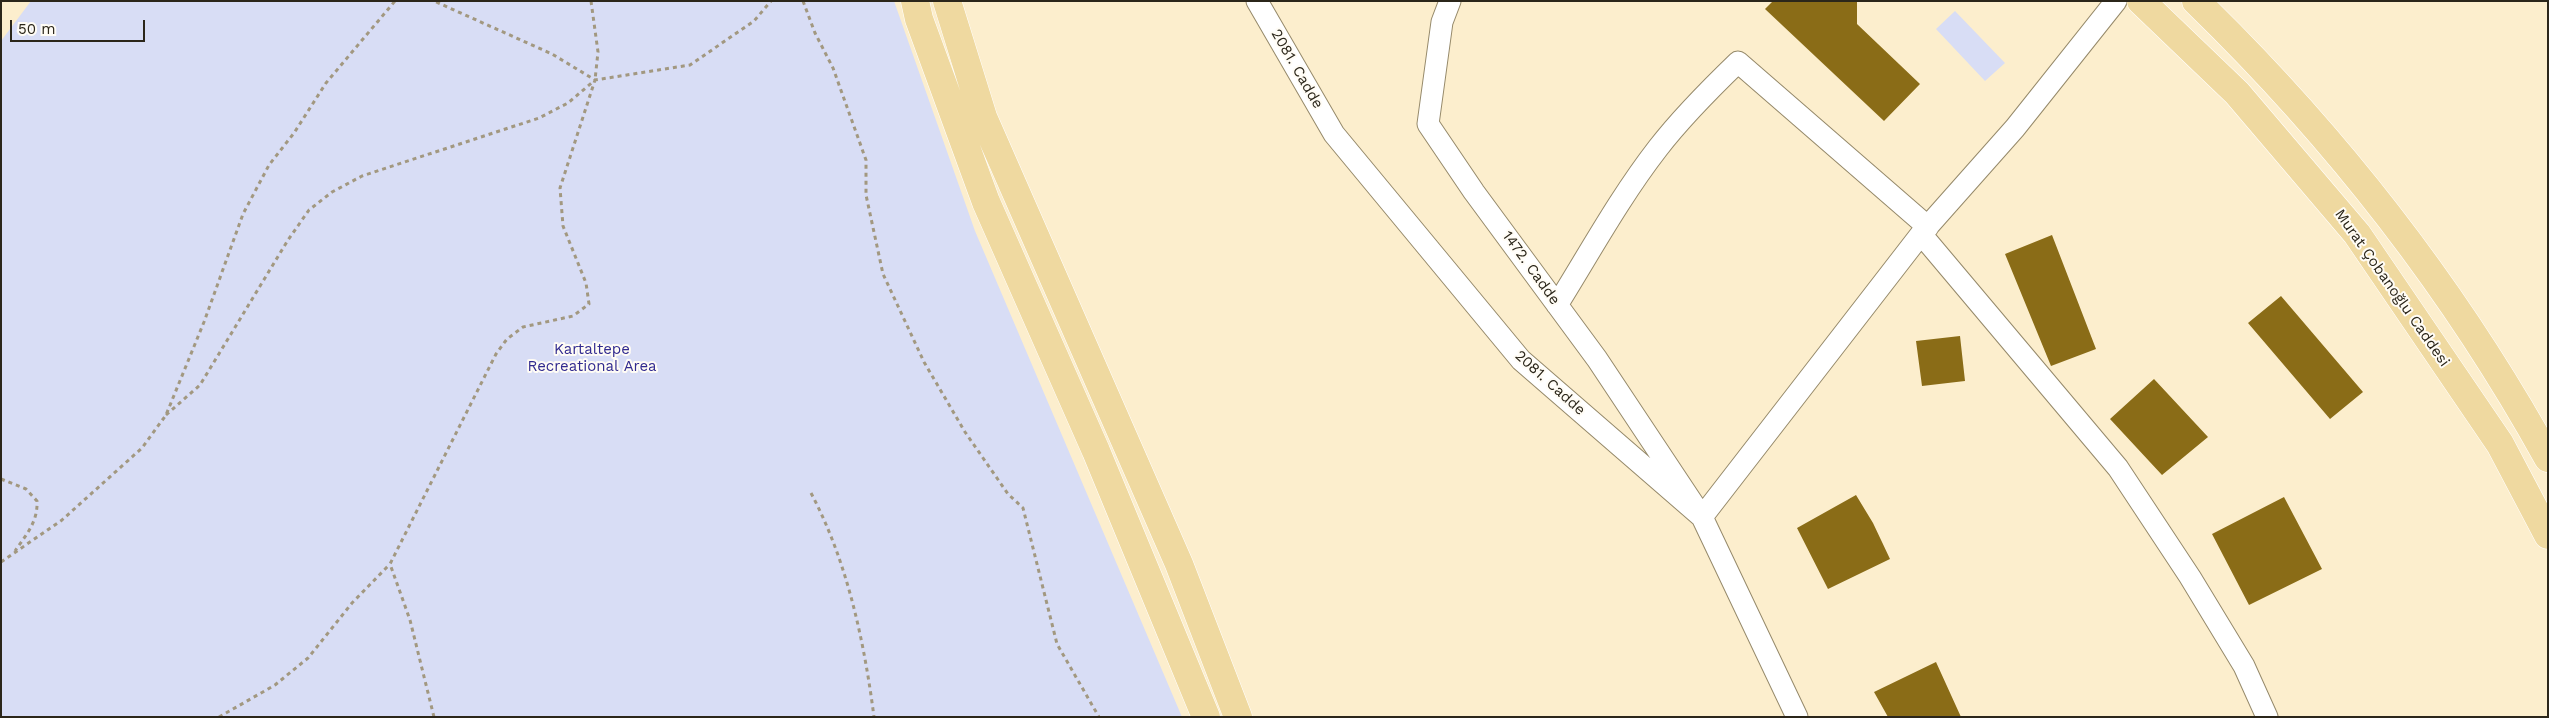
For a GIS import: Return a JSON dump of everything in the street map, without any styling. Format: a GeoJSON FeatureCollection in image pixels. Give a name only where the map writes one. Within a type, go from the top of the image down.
{"type":"FeatureCollection","features":[{"type":"Feature","properties":{"kind":"main road"},"geometry":{"type":"LineString","coordinates":[[915,1],[919,19],[986,202],[1096,452],[1206,717]]}},
{"type":"Feature","properties":{"kind":"main road"},"geometry":{"type":"LineString","coordinates":[[947,1],[983,117],[1179,564],[1238,717]]}},
{"type":"Feature","properties":{"kind":"main road","name":"Murat Çobanoğlu Caddesi"},"geometry":{"type":"LineString","coordinates":[[2141,1],[2237,93],[2357,234],[2500,444],[2548,535]]}},
{"type":"Feature","properties":{"kind":"main road"},"geometry":{"type":"LineString","coordinates":[[2196,1],[2307,117],[2365,184],[2513,396],[2548,458]]}},
{"type":"Feature","properties":{"kind":"street","name":"2081. Cadde"},"geometry":{"type":"LineString","coordinates":[[1257,1],[1334,134],[1521,360],[1702,517],[1797,717]]}},
{"type":"Feature","properties":{"kind":"street","name":"1472. Cadde"},"geometry":{"type":"LineString","coordinates":[[1450,1],[1442,22],[1428,124],[1474,192],[1597,359],[1702,517]]}},
{"type":"Feature","properties":{"kind":"street"},"geometry":{"type":"LineString","coordinates":[[1702,517],[1925,230],[2015,128],[2116,1]]}},
{"type":"Feature","properties":{"kind":"street"},"geometry":{"type":"LineString","coordinates":[[1557,305],[1634,182],[1658,148],[1684,116],[1738,62],[1925,230],[2118,468],[2190,577],[2244,666],[2267,717]]}},
{"type":"Feature","properties":{"kind":"path"},"geometry":{"type":"LineString","coordinates":[[166,415],[204,322],[243,214],[269,165],[294,133],[326,83],[395,1]]}},
{"type":"Feature","properties":{"kind":"path"},"geometry":{"type":"LineString","coordinates":[[434,1],[552,54],[595,80]]}},
{"type":"Feature","properties":{"kind":"path"},"geometry":{"type":"LineString","coordinates":[[219,717],[275,685],[308,658],[352,603],[390,564],[496,354],[506,339],[522,327],[573,316],[589,304],[586,283],[563,226],[560,188],[595,80],[598,52],[591,1]]}},
{"type":"Feature","properties":{"kind":"path"},"geometry":{"type":"LineString","coordinates":[[1,562],[62,520],[142,448],[166,415],[200,385],[288,240],[309,210],[332,192],[362,176],[538,118],[568,103],[595,80],[644,74],[690,64],[754,20],[771,1]]}},
{"type":"Feature","properties":{"kind":"path"},"geometry":{"type":"LineString","coordinates":[[803,1],[815,33],[833,68],[866,160],[866,194],[883,274],[924,362],[965,432],[1008,494],[1023,508],[1057,644],[1098,717]]}},
{"type":"Feature","properties":{"kind":"path"},"geometry":{"type":"LineString","coordinates":[[1,480],[26,489],[38,501],[38,512],[33,526],[13,554]]}},
{"type":"Feature","properties":{"kind":"path"},"geometry":{"type":"LineString","coordinates":[[811,493],[837,549],[852,603],[874,717]]}},
{"type":"Feature","properties":{"kind":"path"},"geometry":{"type":"LineString","coordinates":[[390,564],[410,620],[434,717]]}},
{"type":"Feature","properties":{"kind":"green space","name":"Kartaltepe Recreational Area"},"geometry":{"type":"Polygon","coordinates":[[[31,1],[894,1],[975,231],[1182,717],[1,717],[1,41],[31,1]]]}},
{"type":"Feature","properties":{"kind":"green space"},"geometry":{"type":"Polygon","coordinates":[[[1955,11],[2005,63],[1985,81],[1936,29],[1955,11]]]}},
{"type":"Feature","properties":{"kind":"building"},"geometry":{"type":"Polygon","coordinates":[[[1773,1],[1857,1],[1857,24],[1920,84],[1884,121],[1765,9],[1773,1]]]}},
{"type":"Feature","properties":{"kind":"building"},"geometry":{"type":"Polygon","coordinates":[[[2052,235],[2096,349],[2051,366],[2005,254],[2052,235]]]}},
{"type":"Feature","properties":{"kind":"building"},"geometry":{"type":"Polygon","coordinates":[[[2281,296],[2363,392],[2330,419],[2248,323],[2281,296]]]}},
{"type":"Feature","properties":{"kind":"building"},"geometry":{"type":"Polygon","coordinates":[[[1960,336],[1965,381],[1922,386],[1916,341],[1960,336]]]}},
{"type":"Feature","properties":{"kind":"building"},"geometry":{"type":"Polygon","coordinates":[[[2154,379],[2208,437],[2162,475],[2110,419],[2154,379]]]}},
{"type":"Feature","properties":{"kind":"building"},"geometry":{"type":"Polygon","coordinates":[[[1856,495],[1873,523],[1890,559],[1828,589],[1797,528],[1856,495]]]}},
{"type":"Feature","properties":{"kind":"building"},"geometry":{"type":"Polygon","coordinates":[[[2284,497],[2322,569],[2249,605],[2212,534],[2284,497]]]}},
{"type":"Feature","properties":{"kind":"building"},"geometry":{"type":"Polygon","coordinates":[[[1936,662],[1961,717],[1888,717],[1874,692],[1936,662]]]}}]}
